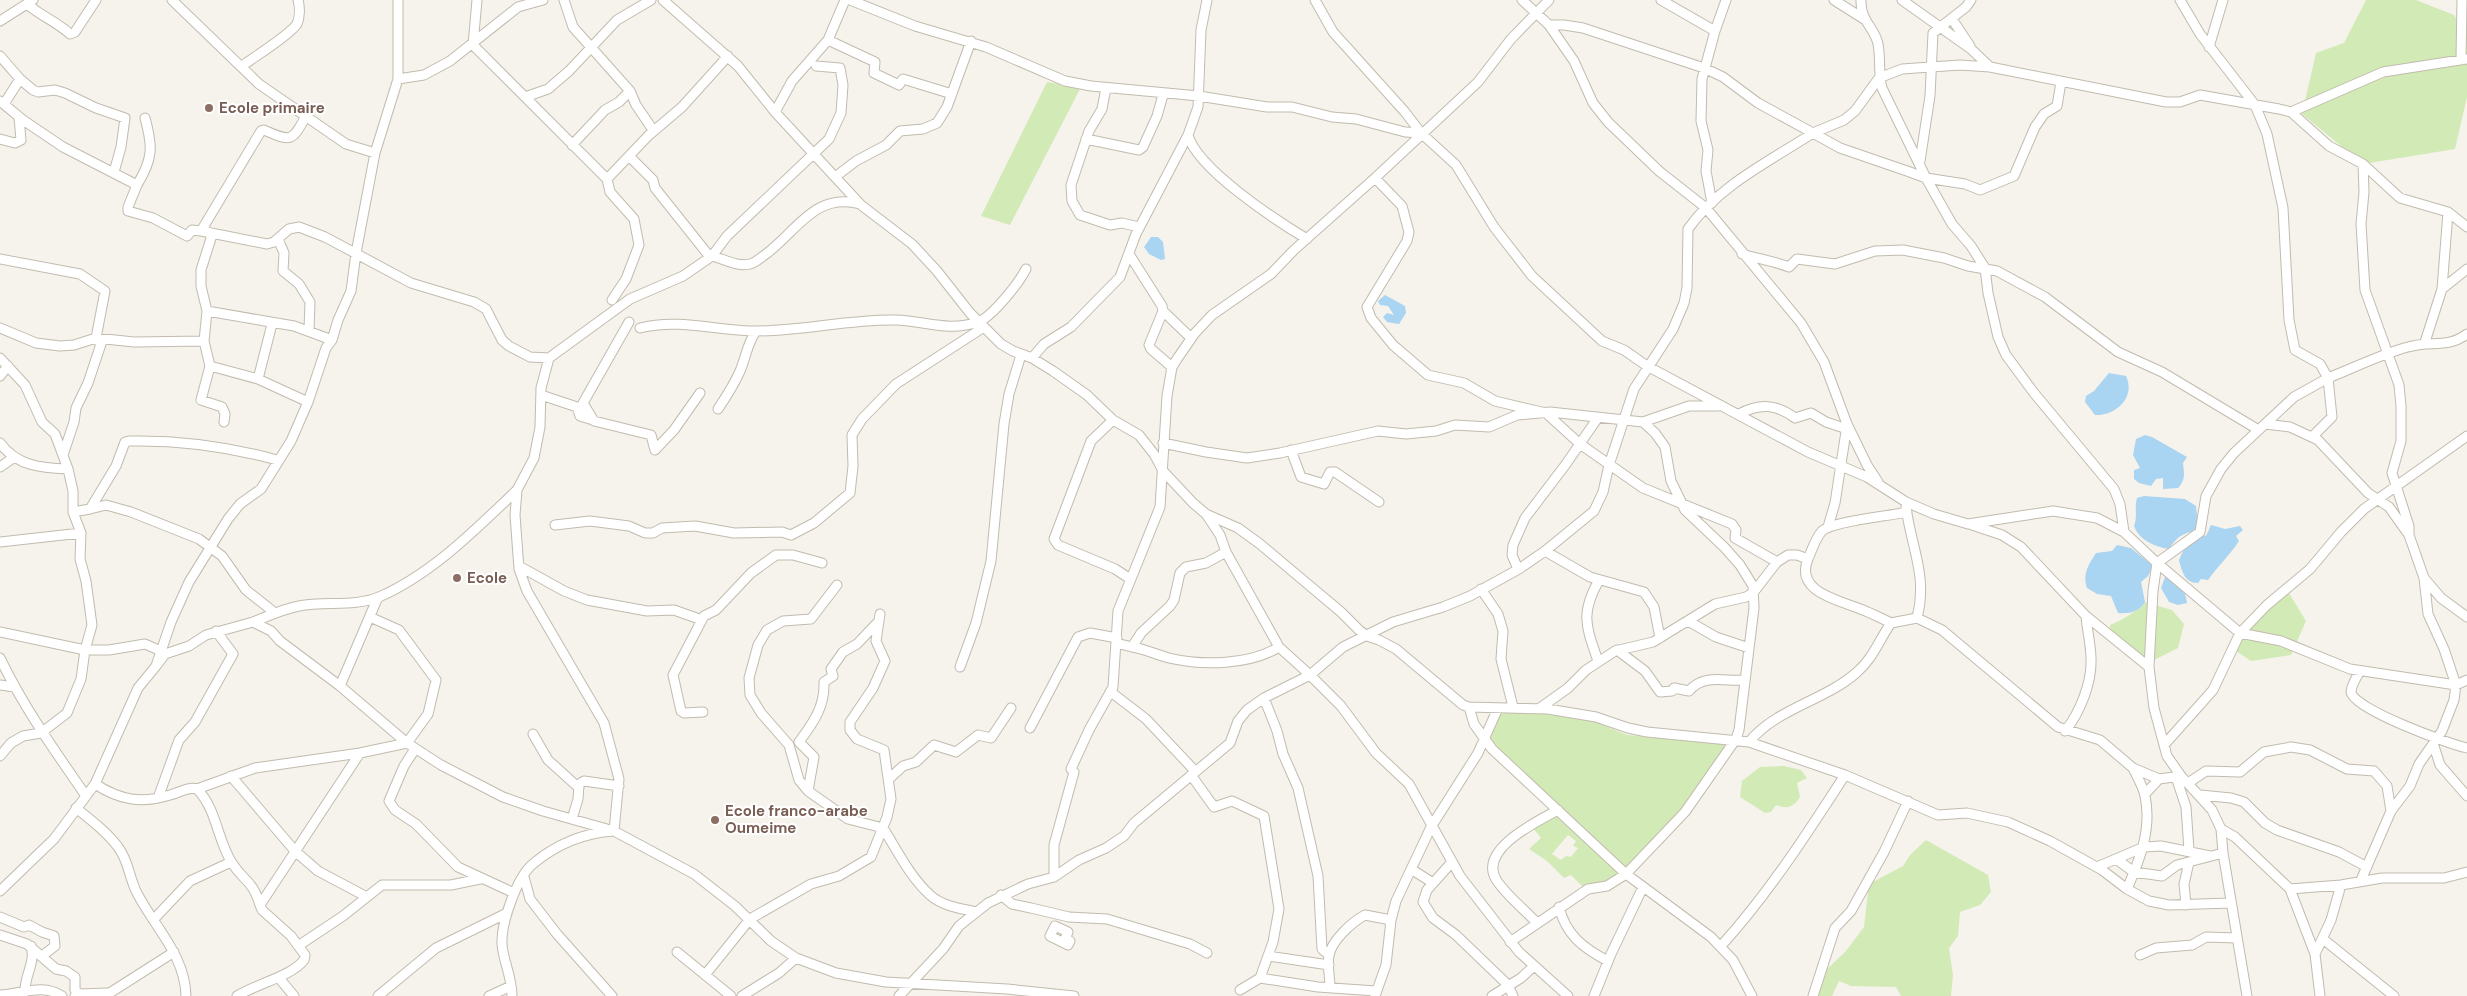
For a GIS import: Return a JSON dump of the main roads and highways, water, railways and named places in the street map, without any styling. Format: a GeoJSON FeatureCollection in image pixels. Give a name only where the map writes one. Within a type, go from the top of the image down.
{"type":"FeatureCollection","features":[{"type":"Feature","properties":{"kind":"water"},"geometry":{"type":"Polygon","coordinates":[[[1151,237],[1158,237],[1163,242],[1165,259],[1161,260],[1149,254],[1144,247],[1151,237]]]}},
{"type":"Feature","properties":{"kind":"water"},"geometry":{"type":"Polygon","coordinates":[[[1385,295],[1405,306],[1406,313],[1399,324],[1387,322],[1383,317],[1387,313],[1394,315],[1388,306],[1380,305],[1378,301],[1385,295]]]}},
{"type":"Feature","properties":{"kind":"water"},"geometry":{"type":"Polygon","coordinates":[[[2109,373],[2126,376],[2128,391],[2126,398],[2117,409],[2095,415],[2085,402],[2086,396],[2094,391],[2109,373]]]}},
{"type":"Feature","properties":{"kind":"water"},"geometry":{"type":"Polygon","coordinates":[[[2145,435],[2187,457],[2183,463],[2183,479],[2178,488],[2163,489],[2163,478],[2156,479],[2151,486],[2139,483],[2134,479],[2134,470],[2140,468],[2133,455],[2136,439],[2145,435]]]}},
{"type":"Feature","properties":{"kind":"water"},"geometry":{"type":"Polygon","coordinates":[[[2144,496],[2185,499],[2196,506],[2198,523],[2196,531],[2180,536],[2169,549],[2158,547],[2148,542],[2136,531],[2134,526],[2137,498],[2144,496]]]}},
{"type":"Feature","properties":{"kind":"water"},"geometry":{"type":"Polygon","coordinates":[[[2211,525],[2225,529],[2240,526],[2243,530],[2236,536],[2239,541],[2208,580],[2201,579],[2198,583],[2194,583],[2185,576],[2179,560],[2184,549],[2203,535],[2206,536],[2211,525]]]}},
{"type":"Feature","properties":{"kind":"water"},"geometry":{"type":"Polygon","coordinates":[[[2117,545],[2131,548],[2153,566],[2148,576],[2141,582],[2145,602],[2140,608],[2130,613],[2118,613],[2111,596],[2097,594],[2087,588],[2085,578],[2087,569],[2096,553],[2112,551],[2117,545]]]}},
{"type":"Feature","properties":{"kind":"water"},"geometry":{"type":"Polygon","coordinates":[[[2165,577],[2174,580],[2180,586],[2185,594],[2187,603],[2178,605],[2169,602],[2161,588],[2165,577]]]}},
{"type":"Feature","properties":{"kind":"place","name":"Ecole primaire"},"geometry":{"type":"Point","coordinates":[209,108]}},
{"type":"Feature","properties":{"kind":"place","name":"Ecole"},"geometry":{"type":"Point","coordinates":[457,578]}},
{"type":"Feature","properties":{"kind":"place","name":"Ecole franco-arabe Oumeime"},"geometry":{"type":"Point","coordinates":[715,820]}}]}
